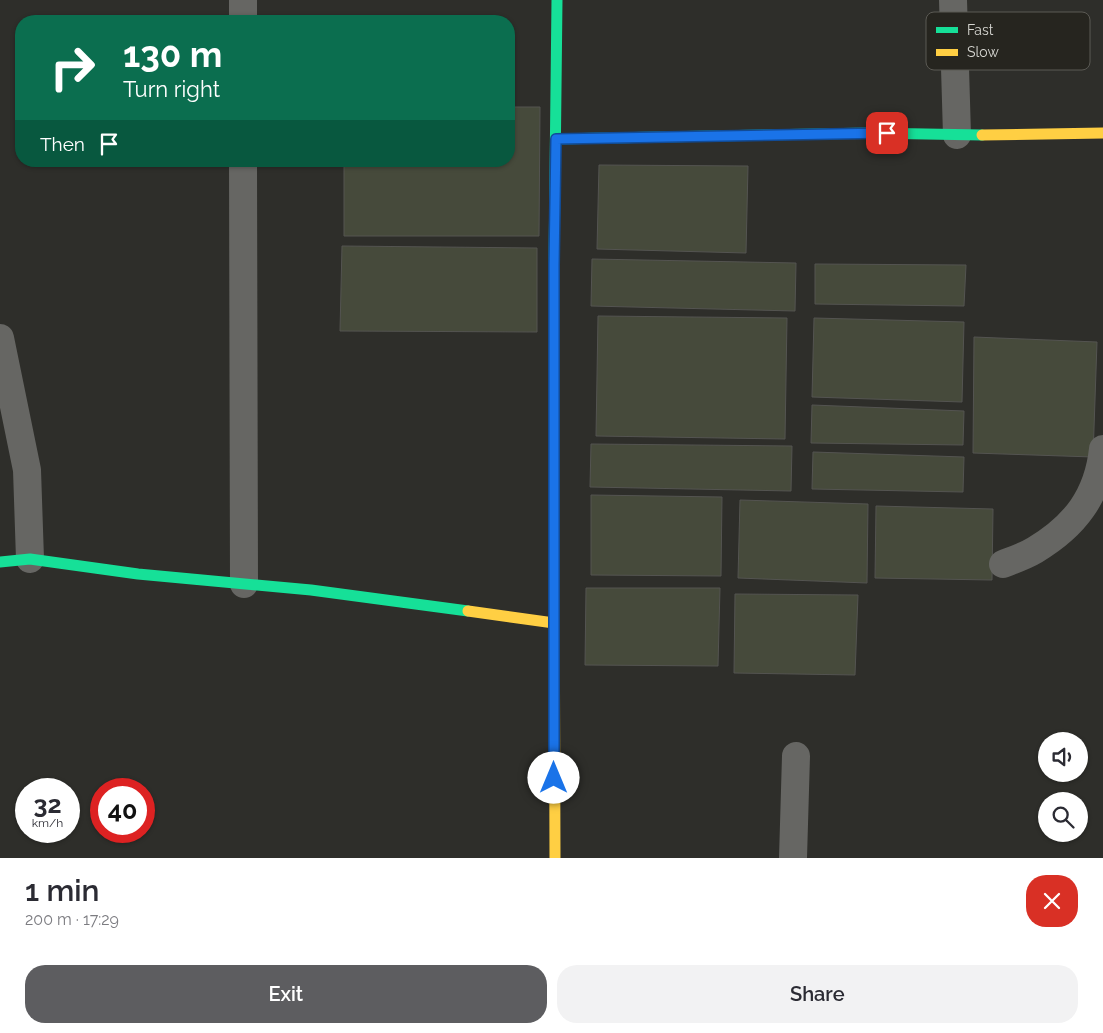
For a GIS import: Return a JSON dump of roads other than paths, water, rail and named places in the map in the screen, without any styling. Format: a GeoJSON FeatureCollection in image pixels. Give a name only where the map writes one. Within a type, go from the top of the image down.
{"type":"FeatureCollection","features":[{"type":"Feature","properties":{"kind":"street"},"geometry":{"type":"LineString","coordinates":[[243,0],[243,15]]}},
{"type":"Feature","properties":{"kind":"street"},"geometry":{"type":"LineString","coordinates":[[555,858],[554,265],[557,0]]}},
{"type":"Feature","properties":{"kind":"street"},"geometry":{"type":"LineString","coordinates":[[955,70],[957,135]]}},
{"type":"Feature","properties":{"kind":"street"},"geometry":{"type":"LineString","coordinates":[[556,139],[870,133],[957,135],[1103,133]]}},
{"type":"Feature","properties":{"kind":"street"},"geometry":{"type":"LineString","coordinates":[[243,167],[244,584]]}},
{"type":"Feature","properties":{"kind":"street"},"geometry":{"type":"LineString","coordinates":[[0,338],[27,470],[30,560]]}},
{"type":"Feature","properties":{"kind":"street"},"geometry":{"type":"LineString","coordinates":[[1003,564],[1034,552],[1066,530],[1087,503],[1101,466],[1103,449]]}},
{"type":"Feature","properties":{"kind":"street"},"geometry":{"type":"LineString","coordinates":[[0,562],[30,560],[138,574],[311,590],[554,623]]}},
{"type":"Feature","properties":{"kind":"street"},"geometry":{"type":"LineString","coordinates":[[793,858],[796,756]]}}]}
